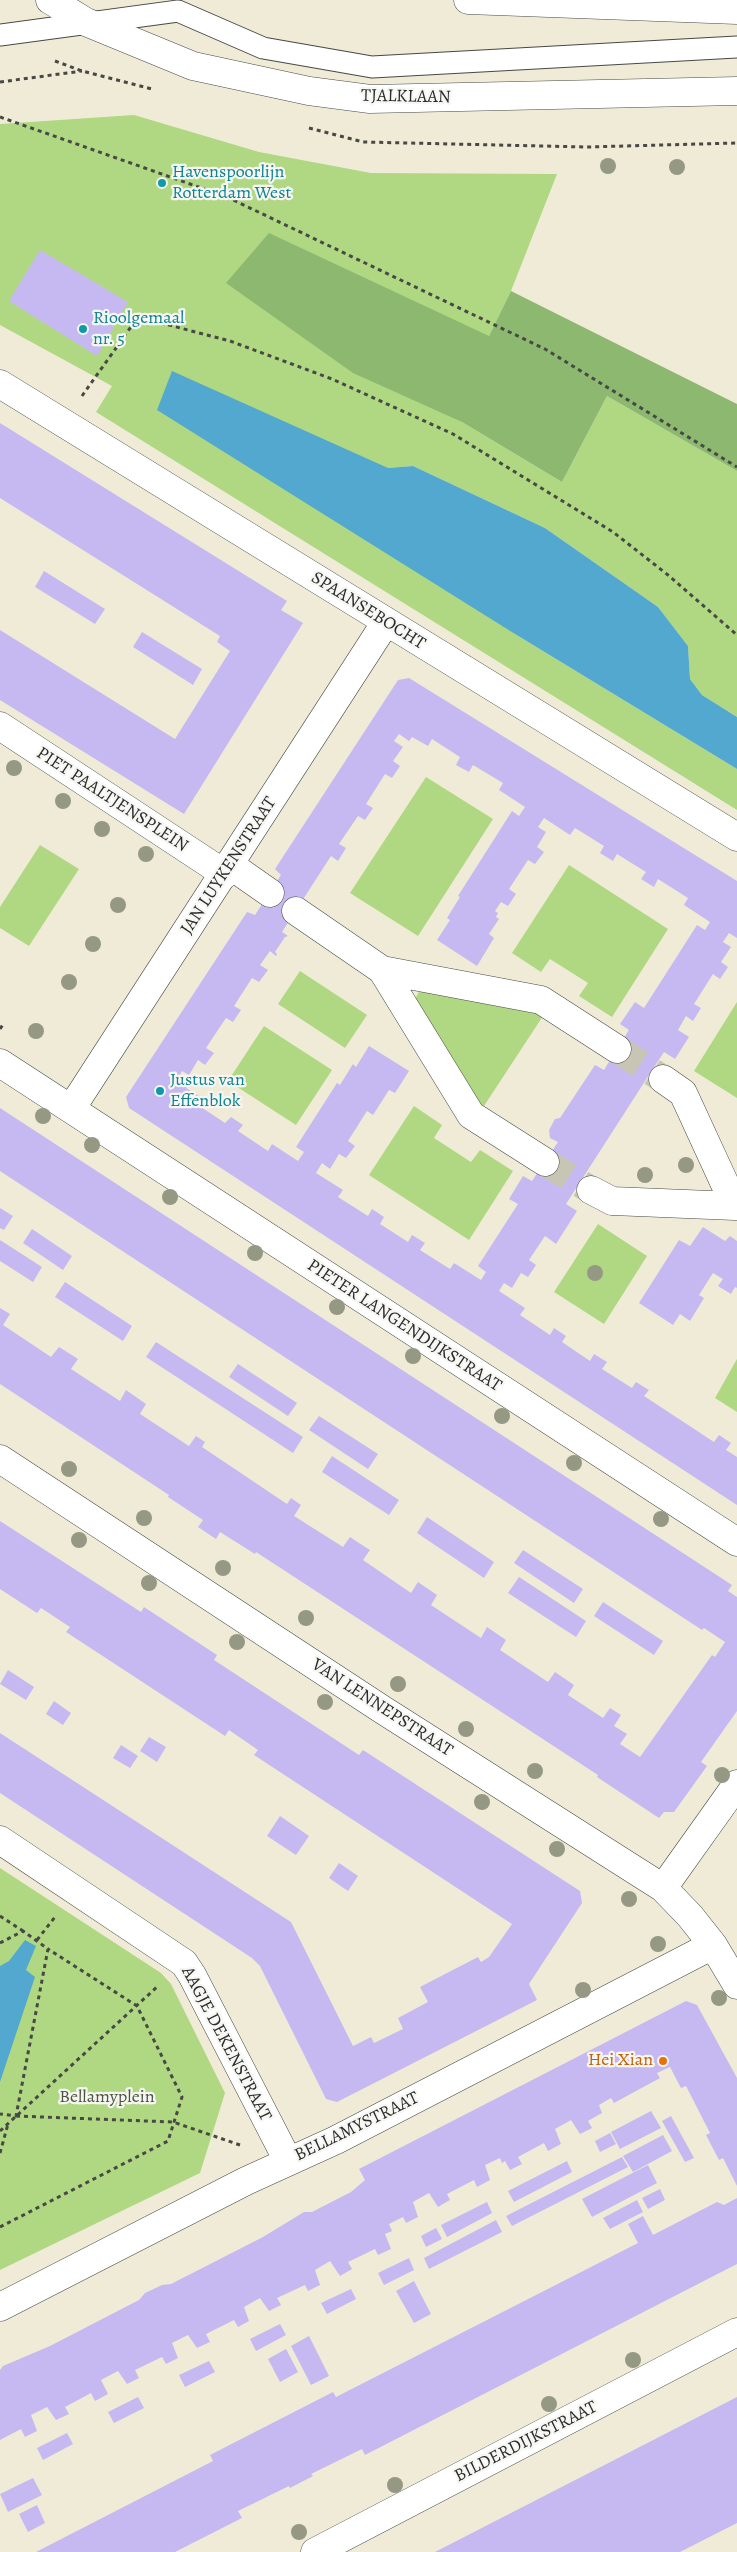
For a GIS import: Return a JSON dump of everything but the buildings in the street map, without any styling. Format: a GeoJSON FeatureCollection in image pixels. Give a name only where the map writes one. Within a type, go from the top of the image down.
{"type":"FeatureCollection","features":[{"type":"Feature","properties":{"kind":"street","name":"TJALKLAAN"},"geometry":{"type":"LineString","coordinates":[[50,0],[86,22],[193,66],[309,91],[370,99],[737,91]]}},
{"type":"Feature","properties":{"kind":"street"},"geometry":{"type":"LineString","coordinates":[[468,0],[737,10]]}},
{"type":"Feature","properties":{"kind":"street","name":"SPAANSEBOCHT"},"geometry":{"type":"LineString","coordinates":[[0,384],[737,837]]}},
{"type":"Feature","properties":{"kind":"street","name":"JAN LUYKENSTRAAT"},"geometry":{"type":"LineString","coordinates":[[71,1109],[386,622]]}},
{"type":"Feature","properties":{"kind":"street","name":"PIET PAALTJENSPLEIN"},"geometry":{"type":"LineString","coordinates":[[3,735],[270,893]]}},
{"type":"Feature","properties":{"kind":"street"},"geometry":{"type":"LineString","coordinates":[[296,911],[382,970],[540,1000],[617,1050]]}},
{"type":"Feature","properties":{"kind":"street"},"geometry":{"type":"LineString","coordinates":[[382,970],[471,1115],[545,1162]]}},
{"type":"Feature","properties":{"kind":"street","name":"PIETER LANGENDIJKSTRAAT"},"geometry":{"type":"LineString","coordinates":[[0,1063],[737,1542]]}},
{"type":"Feature","properties":{"kind":"street"},"geometry":{"type":"LineString","coordinates":[[591,1190],[612,1201],[736,1207],[683,1093],[663,1079]]}},
{"type":"Feature","properties":{"kind":"street","name":"VAN LENNEPSTRAAT"},"geometry":{"type":"LineString","coordinates":[[0,1459],[383,1710],[663,1888],[690,1916],[713,1945],[737,1985]]}},
{"type":"Feature","properties":{"kind":"street"},"geometry":{"type":"LineString","coordinates":[[663,1888],[737,1784]]}},
{"type":"Feature","properties":{"kind":"street","name":"AAGJE DEKENSTRAAT"},"geometry":{"type":"LineString","coordinates":[[0,1840],[184,1963],[192,1975],[288,2161]]}},
{"type":"Feature","properties":{"kind":"street","name":"BELLAMYSTRAAT"},"geometry":{"type":"LineString","coordinates":[[0,2308],[288,2161],[336,2140],[713,1945]]}},
{"type":"Feature","properties":{"kind":"street","name":"BILDERDIJKSTRAAT"},"geometry":{"type":"LineString","coordinates":[[315,2552],[737,2332]]}},
{"type":"Feature","properties":{"kind":"lane","name":"TJALKLAAN"},"geometry":{"type":"LineString","coordinates":[[86,22],[178,11],[263,48],[372,67],[737,47]]}},
{"type":"Feature","properties":{"kind":"lane"},"geometry":{"type":"LineString","coordinates":[[0,36],[86,22]]}},
{"type":"Feature","properties":{"kind":"path"},"geometry":{"type":"LineString","coordinates":[[0,82],[82,71]]}},
{"type":"Feature","properties":{"kind":"path"},"geometry":{"type":"LineString","coordinates":[[0,117],[236,201],[545,349],[737,467]]}},
{"type":"Feature","properties":{"kind":"path"},"geometry":{"type":"LineString","coordinates":[[63,423],[138,317],[230,341],[332,379],[453,434],[613,532],[668,575],[737,635]]}},
{"type":"Feature","properties":{"kind":"path"},"geometry":{"type":"LineString","coordinates":[[0,1029],[4,1022]]}},
{"type":"Feature","properties":{"kind":"path"},"geometry":{"type":"LineString","coordinates":[[0,1916],[137,2006],[182,2097],[168,2141],[0,2227]]}},
{"type":"Feature","properties":{"kind":"path"},"geometry":{"type":"LineString","coordinates":[[0,1943],[23,1931]]}},
{"type":"Feature","properties":{"kind":"path"},"geometry":{"type":"LineString","coordinates":[[16,2116],[48,1949]]}},
{"type":"Feature","properties":{"kind":"path"},"geometry":{"type":"LineString","coordinates":[[0,2131],[184,1963]]}},
{"type":"Feature","properties":{"kind":"path"},"geometry":{"type":"LineString","coordinates":[[0,2114],[173,2122],[288,2161]]}},
{"type":"Feature","properties":{"kind":"path"},"geometry":{"type":"LineString","coordinates":[[0,2153],[8,2124]]}},
{"type":"Feature","properties":{"kind":"green space"},"geometry":{"type":"Polygon","coordinates":[[[134,115],[259,152],[371,173],[557,174],[511,291],[489,336],[462,422],[562,482],[607,396],[737,471],[737,717],[702,695],[690,679],[688,646],[658,607],[545,528],[413,466],[388,468],[515,634],[737,769],[737,810],[96,412],[112,386],[0,325],[0,124],[134,115]]]}},
{"type":"Feature","properties":{"kind":"green space"},"geometry":{"type":"Polygon","coordinates":[[[269,233],[489,336],[511,291],[737,404],[737,471],[607,396],[562,482],[462,422],[353,373],[226,283],[269,233]]]}},
{"type":"Feature","properties":{"kind":"green space"},"geometry":{"type":"Polygon","coordinates":[[[426,777],[493,819],[418,936],[350,893],[426,777]]]}},
{"type":"Feature","properties":{"kind":"green space"},"geometry":{"type":"Polygon","coordinates":[[[40,845],[79,869],[29,946],[0,928],[0,907],[40,845]]]}},
{"type":"Feature","properties":{"kind":"green space"},"geometry":{"type":"Polygon","coordinates":[[[569,865],[668,929],[612,1017],[579,996],[588,983],[550,959],[541,972],[512,953],[569,865]]]}},
{"type":"Feature","properties":{"kind":"green space"},"geometry":{"type":"Polygon","coordinates":[[[300,971],[367,1015],[345,1048],[278,1004],[300,971]]]}},
{"type":"Feature","properties":{"kind":"green space"},"geometry":{"type":"Polygon","coordinates":[[[420,990],[530,1011],[543,1016],[484,1106],[474,1100],[414,1001],[420,990]]]}},
{"type":"Feature","properties":{"kind":"green space"},"geometry":{"type":"Polygon","coordinates":[[[737,1002],[737,1098],[694,1071],[737,1002]]]}},
{"type":"Feature","properties":{"kind":"green space"},"geometry":{"type":"Polygon","coordinates":[[[264,1026],[332,1070],[296,1125],[228,1081],[264,1026]]]}},
{"type":"Feature","properties":{"kind":"green space"},"geometry":{"type":"Polygon","coordinates":[[[414,1106],[442,1125],[434,1138],[471,1162],[480,1150],[513,1171],[469,1240],[369,1175],[414,1106]]]}},
{"type":"Feature","properties":{"kind":"green space"},"geometry":{"type":"Polygon","coordinates":[[[598,1224],[647,1256],[604,1324],[554,1292],[598,1224]]]}},
{"type":"Feature","properties":{"kind":"green space"},"geometry":{"type":"Polygon","coordinates":[[[737,1359],[737,1412],[715,1398],[737,1359]]]}},
{"type":"Feature","properties":{"kind":"green space","name":"Bellamyplein"},"geometry":{"type":"Polygon","coordinates":[[[0,1868],[161,1973],[171,1984],[225,2093],[200,2173],[0,2270],[0,1868]]]}},
{"type":"Feature","properties":{"kind":"water"},"geometry":{"type":"Polygon","coordinates":[[[172,371],[388,468],[413,466],[545,528],[658,607],[688,646],[690,679],[702,695],[737,717],[737,769],[515,634],[157,410],[172,371]]]}},
{"type":"Feature","properties":{"kind":"water"},"geometry":{"type":"Polygon","coordinates":[[[25,1940],[36,1946],[26,1970],[35,1977],[0,2082],[0,1966],[9,1961],[25,1940]]]}},
{"type":"Feature","properties":{"kind":"tunnel"},"geometry":{"type":"LineString","coordinates":[[617,1049],[663,1079]]}},
{"type":"Feature","properties":{"kind":"tunnel"},"geometry":{"type":"LineString","coordinates":[[545,1162],[591,1190]]}},
{"type":"Feature","properties":{"kind":"place","name":"Havenspoorlijn Rotterdam West"},"geometry":{"type":"Point","coordinates":[162,183]}},
{"type":"Feature","properties":{"kind":"place","name":"Rioolgemaal nr. 5"},"geometry":{"type":"Point","coordinates":[83,329]}},
{"type":"Feature","properties":{"kind":"place","name":"Justus van Effenblok"},"geometry":{"type":"Point","coordinates":[160,1091]}},
{"type":"Feature","properties":{"kind":"place","name":"Hei Xian"},"geometry":{"type":"Point","coordinates":[663,2061]}}]}
